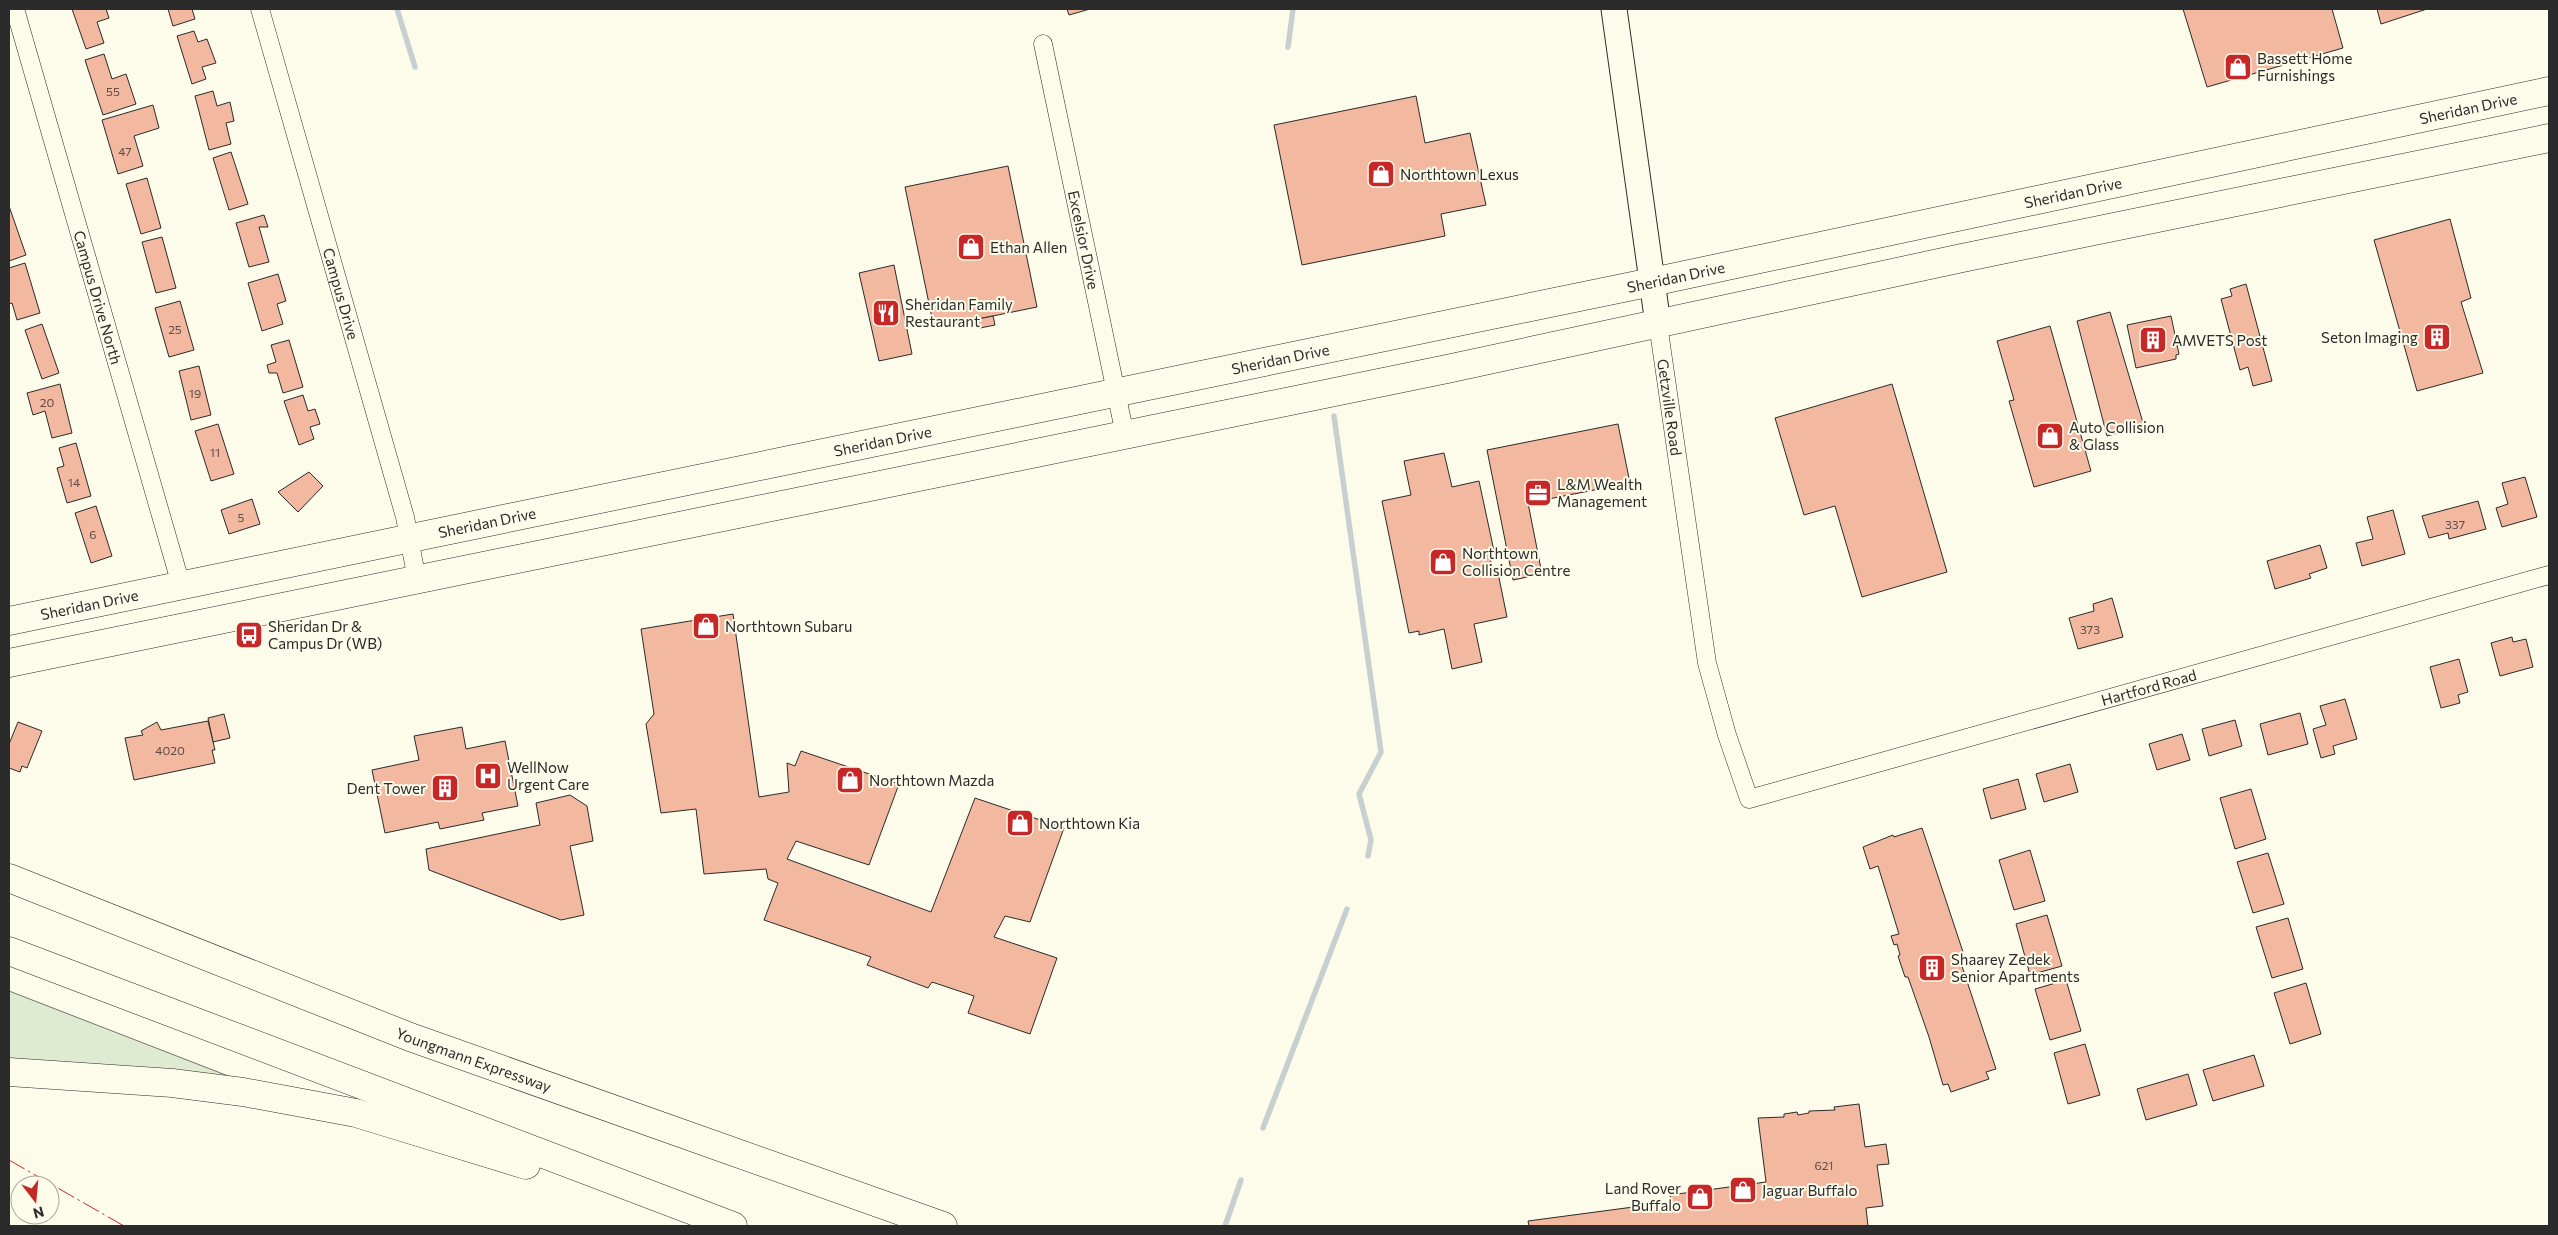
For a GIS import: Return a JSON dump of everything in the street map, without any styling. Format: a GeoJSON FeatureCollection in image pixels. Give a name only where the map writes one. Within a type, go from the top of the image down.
{"type":"FeatureCollection","features":[{"type":"Feature","properties":{"kind":"main road","name":"Sheridan Drive"},"geometry":{"type":"LineString","coordinates":[[9,621],[1652,282],[2549,91]]}},
{"type":"Feature","properties":{"kind":"main road"},"geometry":{"type":"LineString","coordinates":[[9,663],[1125,435],[1658,324],[1943,262],[2549,138]]}},
{"type":"Feature","properties":{"kind":"main road","name":"Youngmann Expressway"},"geometry":{"type":"LineString","coordinates":[[9,878],[410,1037],[943,1226]]}},
{"type":"Feature","properties":{"kind":"main road"},"geometry":{"type":"LineString","coordinates":[[9,951],[729,1225]]}},
{"type":"Feature","properties":{"kind":"main road"},"geometry":{"type":"LineString","coordinates":[[9,1072],[180,1084],[243,1092],[356,1113],[729,1225]]}},
{"type":"Feature","properties":{"kind":"street","name":"Campus Drive North"},"geometry":{"type":"LineString","coordinates":[[15,9],[181,586]]}},
{"type":"Feature","properties":{"kind":"street","name":"Campus Drive"},"geometry":{"type":"LineString","coordinates":[[260,9],[410,539],[417,580]]}},
{"type":"Feature","properties":{"kind":"street","name":"Getzville Road"},"geometry":{"type":"LineString","coordinates":[[1614,9],[1707,663],[1727,735],[1749,800]]}},
{"type":"Feature","properties":{"kind":"street","name":"Excelsior Drive"},"geometry":{"type":"LineString","coordinates":[[1044,44],[1125,435]]}},
{"type":"Feature","properties":{"kind":"street","name":"Hartford Road"},"geometry":{"type":"LineString","coordinates":[[1749,800],[2549,575]]}},
{"type":"Feature","properties":{"kind":"green space"},"geometry":{"type":"Polygon","coordinates":[[[9,991],[236,1079],[9,1066],[9,991]]]}},
{"type":"Feature","properties":{"kind":"building"},"geometry":{"type":"Polygon","coordinates":[[[72,9],[106,9],[109,18],[97,22],[104,43],[86,49],[72,9]]]}},
{"type":"Feature","properties":{"kind":"building"},"geometry":{"type":"Polygon","coordinates":[[[168,9],[192,9],[195,19],[173,26],[168,9]]]}},
{"type":"Feature","properties":{"kind":"building"},"geometry":{"type":"Polygon","coordinates":[[[1067,9],[1090,9],[1069,15],[1067,9]]]}},
{"type":"Feature","properties":{"kind":"building","name":"Bassett Home Furnishings"},"geometry":{"type":"Polygon","coordinates":[[[2183,9],[2332,9],[2343,48],[2207,87],[2183,9]]]}},
{"type":"Feature","properties":{"kind":"building"},"geometry":{"type":"Polygon","coordinates":[[[2377,9],[2427,9],[2381,24],[2377,9]]]}},
{"type":"Feature","properties":{"kind":"building"},"geometry":{"type":"Polygon","coordinates":[[[194,31],[198,42],[207,39],[216,63],[202,67],[206,79],[192,84],[177,36],[194,31]]]}},
{"type":"Feature","properties":{"kind":"building"},"geometry":{"type":"Polygon","coordinates":[[[104,54],[112,79],[126,74],[136,104],[103,115],[85,60],[104,54]]]}},
{"type":"Feature","properties":{"kind":"building"},"geometry":{"type":"Polygon","coordinates":[[[213,91],[217,106],[230,102],[234,121],[226,123],[231,144],[209,150],[195,96],[213,91]]]}},
{"type":"Feature","properties":{"kind":"building","name":"Northtown Lexus"},"geometry":{"type":"Polygon","coordinates":[[[1416,96],[1425,143],[1470,133],[1486,205],[1441,214],[1445,236],[1302,265],[1274,125],[1416,96]]]}},
{"type":"Feature","properties":{"kind":"building"},"geometry":{"type":"Polygon","coordinates":[[[153,105],[159,128],[134,136],[143,166],[118,174],[102,120],[153,105]]]}},
{"type":"Feature","properties":{"kind":"building"},"geometry":{"type":"Polygon","coordinates":[[[231,152],[248,204],[229,210],[213,158],[231,152]]]}},
{"type":"Feature","properties":{"kind":"building","name":"Ethan Allen"},"geometry":{"type":"Polygon","coordinates":[[[1008,166],[1037,307],[934,328],[905,187],[1008,166]]]}},
{"type":"Feature","properties":{"kind":"building"},"geometry":{"type":"Polygon","coordinates":[[[147,178],[161,228],[141,234],[126,184],[147,178]]]}},
{"type":"Feature","properties":{"kind":"building"},"geometry":{"type":"Polygon","coordinates":[[[9,206],[26,255],[9,261],[9,206]]]}},
{"type":"Feature","properties":{"kind":"building"},"geometry":{"type":"Polygon","coordinates":[[[264,215],[268,227],[259,227],[269,262],[249,267],[236,223],[264,215]]]}},
{"type":"Feature","properties":{"kind":"building","name":"Seton Imaging"},"geometry":{"type":"Polygon","coordinates":[[[2450,219],[2471,298],[2461,302],[2483,373],[2417,391],[2374,240],[2450,219]]]}},
{"type":"Feature","properties":{"kind":"building"},"geometry":{"type":"Polygon","coordinates":[[[162,237],[176,288],[156,293],[142,242],[162,237]]]}},
{"type":"Feature","properties":{"kind":"building"},"geometry":{"type":"Polygon","coordinates":[[[25,263],[40,313],[17,320],[12,303],[9,304],[9,268],[25,263]]]}},
{"type":"Feature","properties":{"kind":"building","name":"Sheridan Family Restaurant"},"geometry":{"type":"Polygon","coordinates":[[[894,265],[912,354],[879,361],[859,273],[894,265]]]}},
{"type":"Feature","properties":{"kind":"building"},"geometry":{"type":"Polygon","coordinates":[[[278,274],[286,301],[277,304],[283,324],[262,331],[248,283],[278,274]]]}},
{"type":"Feature","properties":{"kind":"building"},"geometry":{"type":"Polygon","coordinates":[[[2246,284],[2272,381],[2253,386],[2248,367],[2240,370],[2221,299],[2232,296],[2230,289],[2246,284]]]}},
{"type":"Feature","properties":{"kind":"building"},"geometry":{"type":"Polygon","coordinates":[[[180,301],[194,350],[169,357],[155,308],[180,301]]]}},
{"type":"Feature","properties":{"kind":"building","name":"Auto Collision & Glass"},"geometry":{"type":"Polygon","coordinates":[[[2110,312],[2144,426],[2107,436],[2077,321],[2110,312]]]}},
{"type":"Feature","properties":{"kind":"building"},"geometry":{"type":"Polygon","coordinates":[[[993,316],[995,325],[980,328],[978,319],[993,316]]]}},
{"type":"Feature","properties":{"kind":"building","name":"AMVETS Post"},"geometry":{"type":"Polygon","coordinates":[[[2171,316],[2179,354],[2176,355],[2176,359],[2136,368],[2127,325],[2171,316]]]}},
{"type":"Feature","properties":{"kind":"building"},"geometry":{"type":"Polygon","coordinates":[[[42,324],[59,373],[42,379],[25,330],[42,324]]]}},
{"type":"Feature","properties":{"kind":"building","name":"Auto Collision & Glass"},"geometry":{"type":"Polygon","coordinates":[[[2050,326],[2091,471],[2034,487],[2009,401],[2014,400],[1997,341],[2050,326]]]}},
{"type":"Feature","properties":{"kind":"building"},"geometry":{"type":"Polygon","coordinates":[[[289,340],[303,387],[283,393],[277,373],[269,373],[267,365],[276,362],[271,345],[289,340]]]}},
{"type":"Feature","properties":{"kind":"building"},"geometry":{"type":"Polygon","coordinates":[[[199,366],[211,415],[191,420],[179,371],[199,366]]]}},
{"type":"Feature","properties":{"kind":"building"},"geometry":{"type":"Polygon","coordinates":[[[60,384],[72,433],[52,438],[45,411],[33,415],[27,393],[60,384]]]}},
{"type":"Feature","properties":{"kind":"building"},"geometry":{"type":"Polygon","coordinates":[[[1892,384],[1947,572],[1862,597],[1835,506],[1804,515],[1775,418],[1892,384]]]}},
{"type":"Feature","properties":{"kind":"building"},"geometry":{"type":"Polygon","coordinates":[[[303,395],[308,411],[315,409],[320,424],[310,427],[314,439],[299,445],[284,401],[303,395]]]}},
{"type":"Feature","properties":{"kind":"building"},"geometry":{"type":"Polygon","coordinates":[[[218,424],[234,474],[211,481],[195,431],[218,424]]]}},
{"type":"Feature","properties":{"kind":"building","name":"L&M Wealth Management"},"geometry":{"type":"Polygon","coordinates":[[[1618,424],[1630,483],[1528,503],[1542,574],[1513,580],[1487,450],[1618,424]]]}},
{"type":"Feature","properties":{"kind":"building"},"geometry":{"type":"Polygon","coordinates":[[[76,443],[91,496],[67,503],[57,468],[64,466],[59,448],[76,443]]]}},
{"type":"Feature","properties":{"kind":"building","name":"Northtown Collision Centre"},"geometry":{"type":"Polygon","coordinates":[[[1444,453],[1452,487],[1479,481],[1494,551],[1489,552],[1493,574],[1498,573],[1507,617],[1474,624],[1482,662],[1452,669],[1444,629],[1419,635],[1419,631],[1409,633],[1382,501],[1411,495],[1404,461],[1444,453]]]}},
{"type":"Feature","properties":{"kind":"building"},"geometry":{"type":"Polygon","coordinates":[[[309,472],[323,486],[298,512],[278,492],[309,472]]]}},
{"type":"Feature","properties":{"kind":"building"},"geometry":{"type":"Polygon","coordinates":[[[2525,477],[2537,517],[2502,527],[2496,508],[2508,504],[2502,483],[2525,477]]]}},
{"type":"Feature","properties":{"kind":"building"},"geometry":{"type":"Polygon","coordinates":[[[252,499],[260,524],[229,534],[221,510],[252,499]]]}},
{"type":"Feature","properties":{"kind":"building"},"geometry":{"type":"Polygon","coordinates":[[[2478,501],[2486,529],[2449,539],[2448,533],[2429,538],[2422,516],[2478,501]]]}},
{"type":"Feature","properties":{"kind":"building"},"geometry":{"type":"Polygon","coordinates":[[[96,506],[112,556],[91,563],[75,513],[96,506]]]}},
{"type":"Feature","properties":{"kind":"building"},"geometry":{"type":"Polygon","coordinates":[[[2393,510],[2405,554],[2362,566],[2356,543],[2373,539],[2367,517],[2393,510]]]}},
{"type":"Feature","properties":{"kind":"building"},"geometry":{"type":"Polygon","coordinates":[[[2320,545],[2327,568],[2309,574],[2311,578],[2275,589],[2267,561],[2320,545]]]}},
{"type":"Feature","properties":{"kind":"building"},"geometry":{"type":"Polygon","coordinates":[[[2112,598],[2123,637],[2078,649],[2069,618],[2094,611],[2093,604],[2112,598]]]}},
{"type":"Feature","properties":{"kind":"building"},"geometry":{"type":"Polygon","coordinates":[[[733,614],[759,797],[789,792],[787,763],[795,766],[801,751],[899,784],[869,865],[796,841],[787,859],[931,912],[975,798],[1064,828],[1030,922],[1005,916],[994,937],[1057,958],[1030,1034],[968,1013],[974,996],[932,982],[928,988],[867,965],[871,957],[764,920],[778,883],[768,879],[766,869],[704,874],[696,809],[661,813],[646,724],[654,714],[641,629],[733,614]]]}},
{"type":"Feature","properties":{"kind":"building"},"geometry":{"type":"Polygon","coordinates":[[[2512,637],[2513,642],[2526,639],[2533,667],[2500,676],[2491,643],[2512,637]]]}},
{"type":"Feature","properties":{"kind":"building"},"geometry":{"type":"Polygon","coordinates":[[[2459,659],[2468,692],[2458,695],[2460,703],[2441,708],[2430,667],[2459,659]]]}},
{"type":"Feature","properties":{"kind":"building"},"geometry":{"type":"Polygon","coordinates":[[[2345,699],[2357,739],[2333,746],[2335,754],[2321,758],[2313,729],[2326,725],[2320,706],[2345,699]]]}},
{"type":"Feature","properties":{"kind":"building"},"geometry":{"type":"Polygon","coordinates":[[[2300,713],[2308,744],[2268,755],[2260,724],[2300,713]]]}},
{"type":"Feature","properties":{"kind":"building"},"geometry":{"type":"Polygon","coordinates":[[[224,714],[230,738],[213,742],[208,718],[224,714]]]}},
{"type":"Feature","properties":{"kind":"building"},"geometry":{"type":"Polygon","coordinates":[[[2235,720],[2242,746],[2209,756],[2202,729],[2235,720]]]}},
{"type":"Feature","properties":{"kind":"building"},"geometry":{"type":"Polygon","coordinates":[[[208,721],[215,750],[212,750],[215,763],[134,780],[125,738],[143,735],[141,731],[157,722],[161,730],[208,721]]]}},
{"type":"Feature","properties":{"kind":"building"},"geometry":{"type":"Polygon","coordinates":[[[18,722],[42,731],[27,768],[22,766],[20,772],[9,768],[9,744],[18,722]]]}},
{"type":"Feature","properties":{"kind":"building","name":"Dent Tower"},"geometry":{"type":"Polygon","coordinates":[[[462,727],[466,749],[505,741],[518,806],[482,813],[484,820],[440,829],[438,822],[385,833],[372,770],[419,760],[414,736],[462,727]]]}},
{"type":"Feature","properties":{"kind":"building"},"geometry":{"type":"Polygon","coordinates":[[[2182,734],[2190,760],[2157,770],[2149,744],[2182,734]]]}},
{"type":"Feature","properties":{"kind":"building"},"geometry":{"type":"Polygon","coordinates":[[[2070,764],[2078,792],[2044,802],[2036,774],[2070,764]]]}},
{"type":"Feature","properties":{"kind":"building"},"geometry":{"type":"Polygon","coordinates":[[[2018,779],[2026,809],[1991,819],[1983,789],[2018,779]]]}},
{"type":"Feature","properties":{"kind":"building"},"geometry":{"type":"Polygon","coordinates":[[[2251,789],[2266,839],[2235,849],[2220,798],[2251,789]]]}},
{"type":"Feature","properties":{"kind":"building"},"geometry":{"type":"Polygon","coordinates":[[[570,795],[587,806],[593,841],[570,846],[584,915],[561,920],[429,870],[426,849],[540,825],[536,803],[570,795]]]}},
{"type":"Feature","properties":{"kind":"building","name":"Shaarey Zedek Senior Apartments"},"geometry":{"type":"Polygon","coordinates":[[[1922,828],[1965,958],[1960,960],[1996,1069],[1986,1072],[1989,1079],[1951,1092],[1948,1084],[1943,1085],[1929,1037],[1908,977],[1905,977],[1898,956],[1900,955],[1897,944],[1894,945],[1891,936],[1899,934],[1878,866],[1870,869],[1863,847],[1893,835],[1894,837],[1922,828]]]}},
{"type":"Feature","properties":{"kind":"building"},"geometry":{"type":"Polygon","coordinates":[[[2030,850],[2045,901],[2014,910],[1999,860],[2030,850]]]}},
{"type":"Feature","properties":{"kind":"building"},"geometry":{"type":"Polygon","coordinates":[[[2268,853],[2284,904],[2253,913],[2237,862],[2268,853]]]}},
{"type":"Feature","properties":{"kind":"building"},"geometry":{"type":"Polygon","coordinates":[[[2047,915],[2062,966],[2030,975],[2016,924],[2047,915]]]}},
{"type":"Feature","properties":{"kind":"building"},"geometry":{"type":"Polygon","coordinates":[[[2288,918],[2303,969],[2272,978],[2256,927],[2288,918]]]}},
{"type":"Feature","properties":{"kind":"building"},"geometry":{"type":"Polygon","coordinates":[[[2066,980],[2081,1031],[2050,1040],[2035,989],[2066,980]]]}},
{"type":"Feature","properties":{"kind":"building"},"geometry":{"type":"Polygon","coordinates":[[[2306,983],[2321,1034],[2290,1044],[2274,993],[2306,983]]]}},
{"type":"Feature","properties":{"kind":"building"},"geometry":{"type":"Polygon","coordinates":[[[2085,1044],[2100,1095],[2068,1104],[2054,1053],[2085,1044]]]}},
{"type":"Feature","properties":{"kind":"building"},"geometry":{"type":"Polygon","coordinates":[[[2254,1055],[2264,1086],[2213,1101],[2203,1070],[2254,1055]]]}},
{"type":"Feature","properties":{"kind":"building"},"geometry":{"type":"Polygon","coordinates":[[[2188,1074],[2197,1105],[2146,1120],[2137,1089],[2188,1074]]]}},
{"type":"Feature","properties":{"kind":"building"},"geometry":{"type":"Polygon","coordinates":[[[1859,1104],[1865,1147],[1886,1144],[1889,1164],[1877,1165],[1883,1206],[1866,1208],[1868,1226],[1529,1226],[1528,1221],[1671,1202],[1670,1195],[1766,1182],[1758,1118],[1784,1117],[1784,1114],[1797,1112],[1798,1115],[1809,1113],[1809,1111],[1835,1110],[1834,1107],[1859,1104]]]}},
{"type":"Feature","properties":{"kind":"waterway"},"geometry":{"type":"LineString","coordinates":[[397,9],[415,67]]}},
{"type":"Feature","properties":{"kind":"waterway"},"geometry":{"type":"LineString","coordinates":[[1288,47],[1293,9]]}},
{"type":"Feature","properties":{"kind":"waterway"},"geometry":{"type":"LineString","coordinates":[[1334,416],[1381,752],[1359,794],[1371,840],[1368,856]]}},
{"type":"Feature","properties":{"kind":"waterway"},"geometry":{"type":"LineString","coordinates":[[1263,1128],[1347,909]]}},
{"type":"Feature","properties":{"kind":"waterway"},"geometry":{"type":"LineString","coordinates":[[1225,1226],[1241,1180]]}},
{"type":"Feature","properties":{"kind":"power"},"geometry":{"type":"LineString","coordinates":[[9,1160],[124,1226]]}},
{"type":"Feature","properties":{"kind":"place","name":"Bassett Home Furnishings"},"geometry":{"type":"Point","coordinates":[2238,67]}},
{"type":"Feature","properties":{"kind":"place","name":"Northtown Lexus"},"geometry":{"type":"Point","coordinates":[1381,174]}},
{"type":"Feature","properties":{"kind":"place","name":"Ethan Allen"},"geometry":{"type":"Point","coordinates":[971,247]}},
{"type":"Feature","properties":{"kind":"place","name":"Sheridan Family Restaurant"},"geometry":{"type":"Point","coordinates":[886,313]}},
{"type":"Feature","properties":{"kind":"place","name":"Seton Imaging"},"geometry":{"type":"Point","coordinates":[2437,337]}},
{"type":"Feature","properties":{"kind":"place","name":"AMVETS Post"},"geometry":{"type":"Point","coordinates":[2153,340]}},
{"type":"Feature","properties":{"kind":"place","name":"Auto Collision & Glass"},"geometry":{"type":"Point","coordinates":[2050,436]}},
{"type":"Feature","properties":{"kind":"place","name":"L&M Wealth Management"},"geometry":{"type":"Point","coordinates":[1538,493]}},
{"type":"Feature","properties":{"kind":"place","name":"Northtown Collision Centre"},"geometry":{"type":"Point","coordinates":[1443,562]}},
{"type":"Feature","properties":{"kind":"place","name":"Northtown Subaru"},"geometry":{"type":"Point","coordinates":[706,626]}},
{"type":"Feature","properties":{"kind":"place","name":"Sheridan Dr & Campus Dr (WB)"},"geometry":{"type":"Point","coordinates":[249,635]}},
{"type":"Feature","properties":{"kind":"place","name":"WellNow Urgent Care"},"geometry":{"type":"Point","coordinates":[488,776]}},
{"type":"Feature","properties":{"kind":"place","name":"Northtown Mazda"},"geometry":{"type":"Point","coordinates":[850,780]}},
{"type":"Feature","properties":{"kind":"place","name":"Dent Tower"},"geometry":{"type":"Point","coordinates":[445,788]}},
{"type":"Feature","properties":{"kind":"place","name":"Northtown Kia"},"geometry":{"type":"Point","coordinates":[1020,823]}},
{"type":"Feature","properties":{"kind":"place","name":"Shaarey Zedek Senior Apartments"},"geometry":{"type":"Point","coordinates":[1932,968]}},
{"type":"Feature","properties":{"kind":"place","name":"Jaguar Buffalo"},"geometry":{"type":"Point","coordinates":[1743,1190]}},
{"type":"Feature","properties":{"kind":"place","name":"Land Rover Buffalo"},"geometry":{"type":"Point","coordinates":[1700,1197]}}]}
